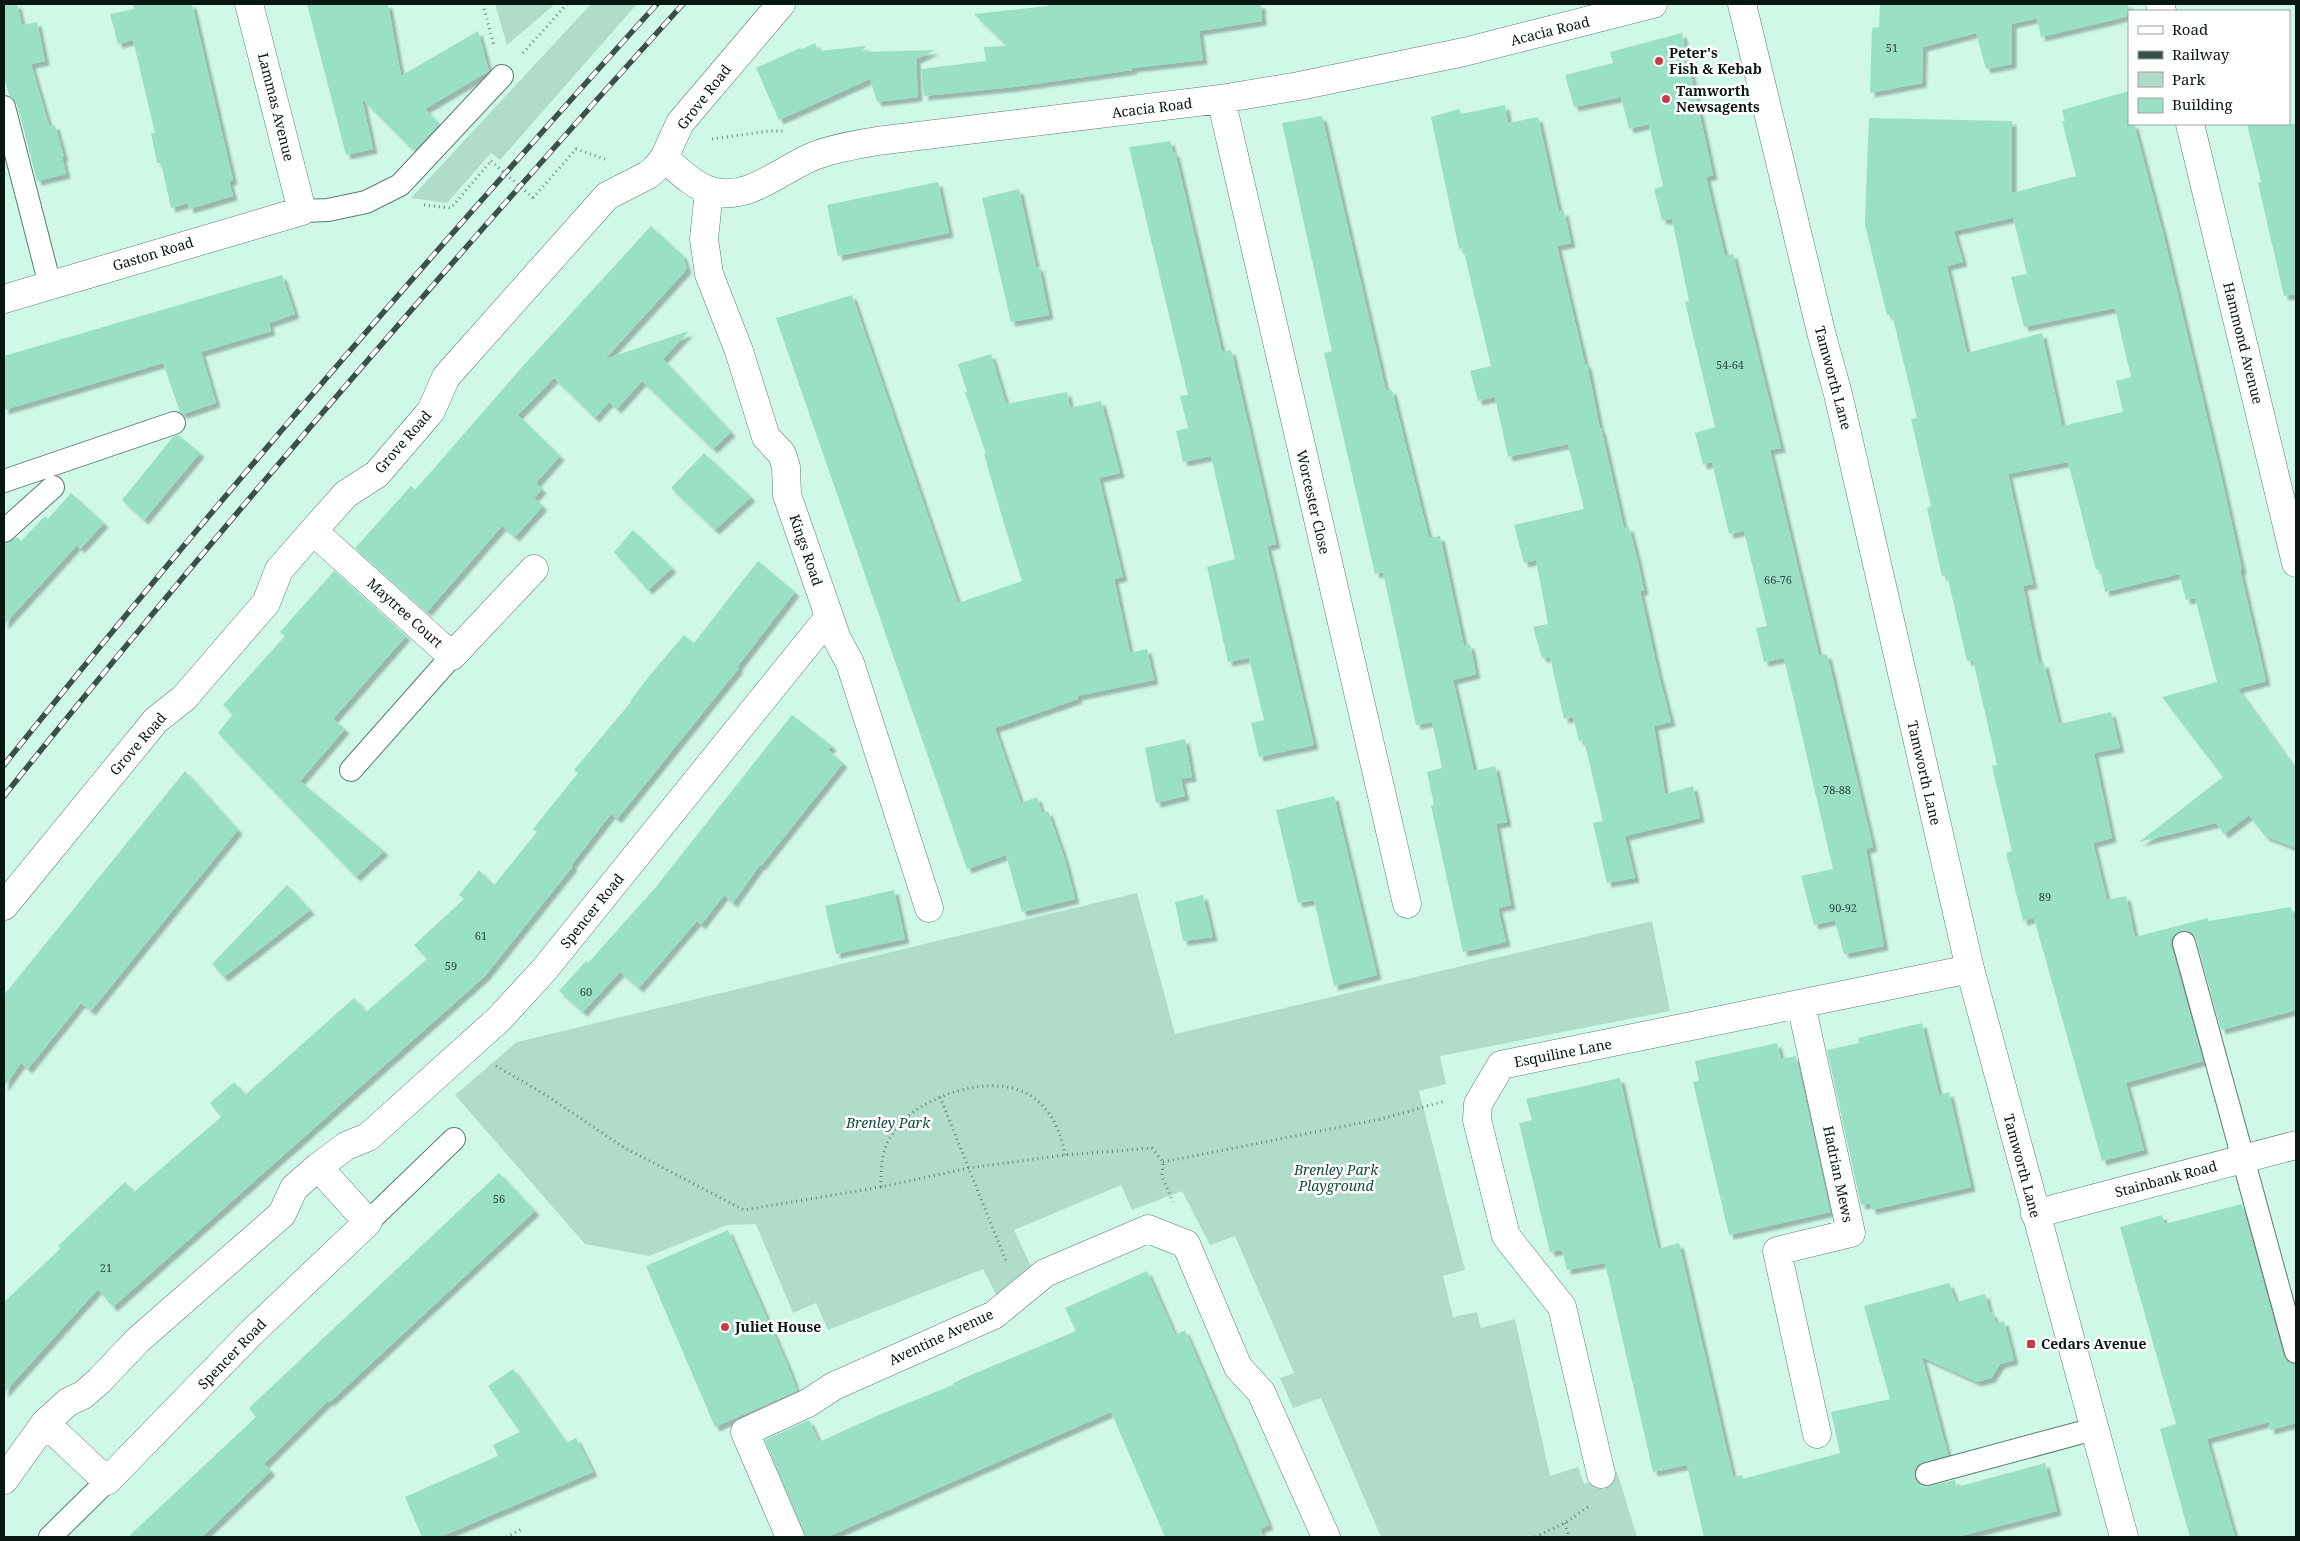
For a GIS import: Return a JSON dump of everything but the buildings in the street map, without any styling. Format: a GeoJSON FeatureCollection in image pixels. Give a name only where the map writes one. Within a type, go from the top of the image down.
{"type":"FeatureCollection","features":[{"type":"Feature","properties":{"kind":"street","name":"Lammas Avenue"},"geometry":{"type":"LineString","coordinates":[[249,4],[302,210]]}},
{"type":"Feature","properties":{"kind":"street","name":"Grove Road"},"geometry":{"type":"LineString","coordinates":[[4,906],[156,720],[184,698],[266,604],[279,570],[346,494],[377,474],[431,411],[446,377],[607,196],[648,175],[664,158],[680,123],[781,4]]}},
{"type":"Feature","properties":{"kind":"street","name":"Acacia Road"},"geometry":{"type":"LineString","coordinates":[[709,191],[728,194],[746,191],[811,157],[840,147],[1221,99],[1464,52],[1653,4]]}},
{"type":"Feature","properties":{"kind":"street","name":"Tamworth Lane"},"geometry":{"type":"LineString","coordinates":[[1742,4],[1822,336],[1838,394],[1970,969],[2124,1537]]}},
{"type":"Feature","properties":{"kind":"street","name":"Worcester Close"},"geometry":{"type":"LineString","coordinates":[[1221,99],[1407,904]]}},
{"type":"Feature","properties":{"kind":"street","name":"Hammond Avenue"},"geometry":{"type":"LineString","coordinates":[[2190,125],[2296,563]]}},
{"type":"Feature","properties":{"kind":"street"},"geometry":{"type":"LineString","coordinates":[[664,158],[709,191]]}},
{"type":"Feature","properties":{"kind":"street","name":"Kings Road"},"geometry":{"type":"LineString","coordinates":[[709,191],[704,239],[709,274],[739,351],[766,437],[782,454],[786,467],[787,495],[829,618],[837,639],[850,663],[929,908]]}},
{"type":"Feature","properties":{"kind":"street","name":"Gaston Road"},"geometry":{"type":"LineString","coordinates":[[4,299],[302,210]]}},
{"type":"Feature","properties":{"kind":"street","name":"Maytree Court"},"geometry":{"type":"LineString","coordinates":[[313,531],[452,656],[534,569]]}},
{"type":"Feature","properties":{"kind":"street","name":"Spencer Road"},"geometry":{"type":"LineString","coordinates":[[4,1480],[45,1423],[68,1402],[83,1395],[99,1381],[138,1340],[282,1214],[294,1188],[346,1146],[368,1137],[522,996],[829,618]]}},
{"type":"Feature","properties":{"kind":"street","name":"Esquiline Lane"},"geometry":{"type":"LineString","coordinates":[[1478,1104],[1501,1065],[1970,969]]}},
{"type":"Feature","properties":{"kind":"street","name":"Hadrian Mews"},"geometry":{"type":"LineString","coordinates":[[1801,1004],[1851,1233],[1777,1251],[1817,1434]]}},
{"type":"Feature","properties":{"kind":"street"},"geometry":{"type":"LineString","coordinates":[[1478,1104],[1477,1120],[1506,1236],[1562,1307],[1601,1474]]}},
{"type":"Feature","properties":{"kind":"street","name":"Stainbank Road"},"geometry":{"type":"LineString","coordinates":[[2035,1214],[2296,1145]]}},
{"type":"Feature","properties":{"kind":"street"},"geometry":{"type":"LineString","coordinates":[[318,1167],[368,1222]]}},
{"type":"Feature","properties":{"kind":"street","name":"Spencer Road"},"geometry":{"type":"LineString","coordinates":[[107,1481],[250,1334],[368,1222]]}},
{"type":"Feature","properties":{"kind":"street","name":"Aventine Avenue"},"geometry":{"type":"LineString","coordinates":[[790,1537],[745,1432],[808,1403],[834,1386],[994,1315],[1045,1273],[1148,1229],[1186,1244],[1238,1367],[1261,1392],[1326,1537]]}},
{"type":"Feature","properties":{"kind":"street"},"geometry":{"type":"LineString","coordinates":[[45,1423],[107,1481]]}},
{"type":"Feature","properties":{"kind":"lane"},"geometry":{"type":"LineString","coordinates":[[302,210],[328,210],[366,202],[400,185],[502,76]]}},
{"type":"Feature","properties":{"kind":"lane"},"geometry":{"type":"LineString","coordinates":[[4,108],[50,284]]}},
{"type":"Feature","properties":{"kind":"lane"},"geometry":{"type":"LineString","coordinates":[[4,481],[174,423]]}},
{"type":"Feature","properties":{"kind":"lane"},"geometry":{"type":"LineString","coordinates":[[4,531],[53,487]]}},
{"type":"Feature","properties":{"kind":"lane"},"geometry":{"type":"LineString","coordinates":[[351,770],[452,656]]}},
{"type":"Feature","properties":{"kind":"lane"},"geometry":{"type":"LineString","coordinates":[[2184,943],[2296,1352]]}},
{"type":"Feature","properties":{"kind":"lane"},"geometry":{"type":"LineString","coordinates":[[368,1222],[454,1139]]}},
{"type":"Feature","properties":{"kind":"lane"},"geometry":{"type":"LineString","coordinates":[[1927,1474],[2094,1429]]}},
{"type":"Feature","properties":{"kind":"lane"},"geometry":{"type":"LineString","coordinates":[[50,1537],[107,1481]]}},
{"type":"Feature","properties":{"kind":"path"},"geometry":{"type":"LineString","coordinates":[[483,4],[502,76]]}},
{"type":"Feature","properties":{"kind":"path"},"geometry":{"type":"LineString","coordinates":[[502,76],[567,4]]}},
{"type":"Feature","properties":{"kind":"path"},"geometry":{"type":"LineString","coordinates":[[710,139],[769,131],[791,131]]}},
{"type":"Feature","properties":{"kind":"path"},"geometry":{"type":"LineString","coordinates":[[451,208],[491,161],[532,198],[576,149],[612,162]]}},
{"type":"Feature","properties":{"kind":"path"},"geometry":{"type":"LineString","coordinates":[[499,1068],[546,1095],[623,1147],[744,1210],[881,1187],[968,1168],[1064,1155],[1152,1148],[1163,1162],[1162,1177],[1174,1200],[1162,1235]]}},
{"type":"Feature","properties":{"kind":"path"},"geometry":{"type":"LineString","coordinates":[[881,1187],[884,1152],[890,1137],[910,1113],[940,1097],[961,1090],[988,1085],[1008,1086],[1023,1091],[1038,1102],[1061,1133],[1064,1155]]}},
{"type":"Feature","properties":{"kind":"path"},"geometry":{"type":"LineString","coordinates":[[940,1097],[1020,1292]]}},
{"type":"Feature","properties":{"kind":"path"},"geometry":{"type":"LineString","coordinates":[[1163,1162],[1381,1119],[1452,1099],[1478,1104]]}},
{"type":"Feature","properties":{"kind":"path"},"geometry":{"type":"LineString","coordinates":[[1535,1537],[1564,1523],[1604,1496],[1601,1474]]}},
{"type":"Feature","properties":{"kind":"path"},"geometry":{"type":"LineString","coordinates":[[1564,1523],[1569,1537]]}},
{"type":"Feature","properties":{"kind":"path"},"geometry":{"type":"LineString","coordinates":[[506,1537],[522,1529]]}},
{"type":"Feature","properties":{"kind":"green space"},"geometry":{"type":"Polygon","coordinates":[[[495,4],[555,4],[507,45],[495,4]]]}},
{"type":"Feature","properties":{"kind":"green space"},"geometry":{"type":"Polygon","coordinates":[[[591,4],[637,4],[500,160],[491,153],[447,203],[411,198],[591,4]]]}},
{"type":"Feature","properties":{"kind":"green space","name":"Brenley Park"},"geometry":{"type":"Polygon","coordinates":[[[1137,893],[1175,1034],[1652,921],[1670,1011],[1440,1056],[1446,1084],[1419,1091],[1465,1270],[1443,1276],[1453,1317],[1477,1312],[1481,1328],[1515,1319],[1550,1476],[1578,1467],[1584,1484],[1617,1472],[1637,1537],[1381,1537],[1321,1398],[1293,1408],[1280,1378],[1294,1373],[1235,1236],[1210,1245],[1182,1191],[1132,1210],[1121,1185],[1014,1230],[1031,1266],[997,1296],[983,1269],[828,1330],[816,1303],[793,1313],[756,1224],[727,1225],[649,1256],[585,1244],[455,1095],[517,1042],[1137,893]]]}},
{"type":"Feature","properties":{"kind":"railway"},"geometry":{"type":"LineString","coordinates":[[4,765],[243,475],[407,285],[657,4]]}},
{"type":"Feature","properties":{"kind":"railway"},"geometry":{"type":"LineString","coordinates":[[4,796],[253,494],[509,198],[683,4]]}},
{"type":"Feature","properties":{"kind":"place","name":"Peter's Fish & Kebab"},"geometry":{"type":"Point","coordinates":[1659,61]}},
{"type":"Feature","properties":{"kind":"place","name":"Tamworth Newsagents"},"geometry":{"type":"Point","coordinates":[1666,99]}},
{"type":"Feature","properties":{"kind":"place","name":"Juliet House"},"geometry":{"type":"Point","coordinates":[725,1327]}},
{"type":"Feature","properties":{"kind":"place","name":"Cedars Avenue"},"geometry":{"type":"Point","coordinates":[2031,1344]}},
{"type":"Feature","properties":{"kind":"park label","name":"Brenley Park Playground"},"geometry":{"type":"Point","coordinates":[1336,1178]}}]}
